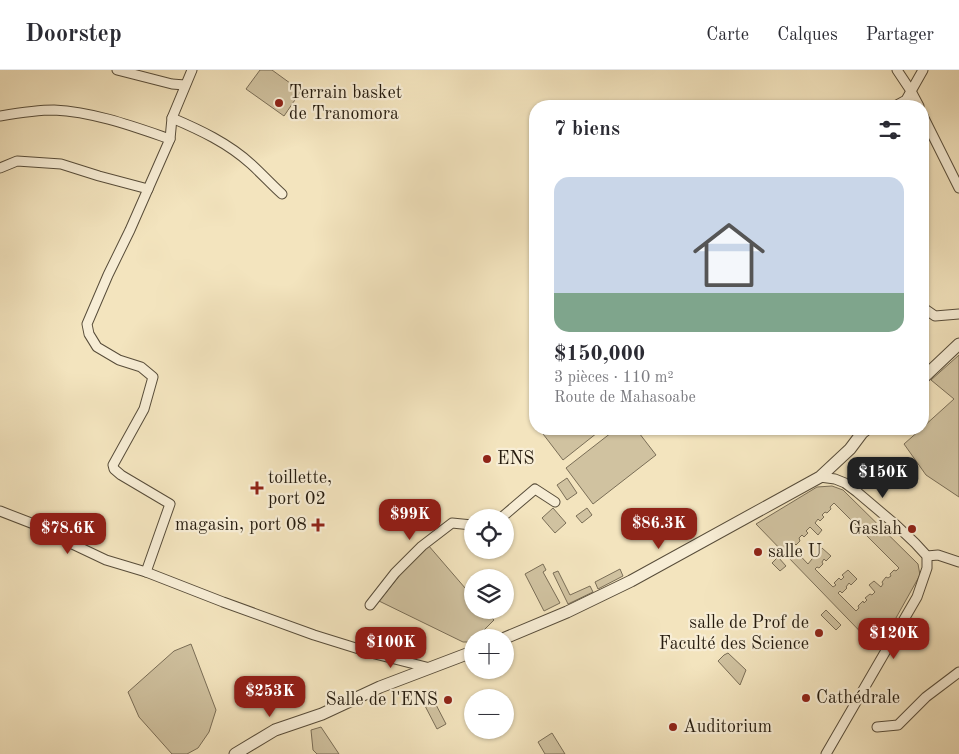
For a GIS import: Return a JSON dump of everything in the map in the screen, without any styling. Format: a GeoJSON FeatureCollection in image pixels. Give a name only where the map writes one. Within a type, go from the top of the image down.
{"type":"FeatureCollection","features":[{"type":"Feature","properties":{"kind":"street"},"geometry":{"type":"LineString","coordinates":[[117,70],[172,84],[185,85]]}},
{"type":"Feature","properties":{"kind":"street"},"geometry":{"type":"LineString","coordinates":[[146,572],[170,504],[121,475],[114,469],[113,465],[144,409],[153,377],[141,367],[119,360],[97,347],[89,334],[87,324],[170,139],[172,118],[192,70]]}},
{"type":"Feature","properties":{"kind":"street"},"geometry":{"type":"LineString","coordinates":[[897,70],[916,100]]}},
{"type":"Feature","properties":{"kind":"street"},"geometry":{"type":"LineString","coordinates":[[906,100],[923,70]]}},
{"type":"Feature","properties":{"kind":"street"},"geometry":{"type":"LineString","coordinates":[[0,116],[53,110],[85,114],[115,120],[170,139]]}},
{"type":"Feature","properties":{"kind":"street"},"geometry":{"type":"LineString","coordinates":[[172,118],[228,146],[250,163],[282,194]]}},
{"type":"Feature","properties":{"kind":"street"},"geometry":{"type":"LineString","coordinates":[[929,128],[959,188]]}},
{"type":"Feature","properties":{"kind":"street"},"geometry":{"type":"LineString","coordinates":[[0,168],[17,161],[61,164],[98,176],[148,188]]}},
{"type":"Feature","properties":{"kind":"street"},"geometry":{"type":"LineString","coordinates":[[929,312],[935,316],[959,314]]}},
{"type":"Feature","properties":{"kind":"street"},"geometry":{"type":"LineString","coordinates":[[929,372],[959,344]]}},
{"type":"Feature","properties":{"kind":"street"},"geometry":{"type":"LineString","coordinates":[[514,634],[567,612],[631,581],[820,477],[850,449],[860,435]]}},
{"type":"Feature","properties":{"kind":"street"},"geometry":{"type":"LineString","coordinates":[[820,477],[835,479],[845,483],[896,525],[927,556],[927,568],[917,597],[826,754]]}},
{"type":"Feature","properties":{"kind":"street"},"geometry":{"type":"LineString","coordinates":[[512,509],[536,489],[555,502]]}},
{"type":"Feature","properties":{"kind":"street"},"geometry":{"type":"LineString","coordinates":[[0,511],[44,528],[106,560],[146,572],[314,635],[375,654],[430,668]]}},
{"type":"Feature","properties":{"kind":"street"},"geometry":{"type":"LineString","coordinates":[[370,605],[395,573],[422,546],[452,523],[464,524]]}},
{"type":"Feature","properties":{"kind":"street"},"geometry":{"type":"LineString","coordinates":[[927,556],[938,555],[959,562]]}},
{"type":"Feature","properties":{"kind":"street"},"geometry":{"type":"LineString","coordinates":[[235,754],[275,730],[322,714],[380,687],[464,655]]}},
{"type":"Feature","properties":{"kind":"street"},"geometry":{"type":"LineString","coordinates":[[877,727],[898,725],[926,697],[959,672]]}},
{"type":"Feature","properties":{"kind":"shaded area","name":"Terrain basket de Tranomora"},"geometry":{"type":"Polygon","coordinates":[[[260,70],[272,70],[301,91],[284,116],[246,89],[260,70]]]}},
{"type":"Feature","properties":{"kind":"shaded area"},"geometry":{"type":"Polygon","coordinates":[[[959,355],[959,497],[926,475],[904,444],[914,435],[929,435],[929,422],[954,399],[931,380],[959,355]]]}},
{"type":"Feature","properties":{"kind":"shaded area"},"geometry":{"type":"Polygon","coordinates":[[[544,435],[594,435],[563,460],[544,435]]]}},
{"type":"Feature","properties":{"kind":"shaded area"},"geometry":{"type":"Polygon","coordinates":[[[608,435],[641,435],[656,455],[593,504],[566,468],[608,435]]]}},
{"type":"Feature","properties":{"kind":"shaded area"},"geometry":{"type":"Polygon","coordinates":[[[567,478],[577,493],[567,500],[557,485],[567,478]]]}},
{"type":"Feature","properties":{"kind":"shaded area"},"geometry":{"type":"Polygon","coordinates":[[[832,486],[843,490],[918,564],[920,575],[878,650],[756,524],[817,487],[832,486]],[[834,503],[827,513],[825,512],[822,515],[824,517],[820,521],[818,519],[815,523],[822,530],[818,535],[810,527],[806,531],[808,533],[804,537],[802,535],[799,538],[800,541],[796,545],[794,543],[791,546],[808,564],[816,554],[817,556],[820,554],[819,552],[822,548],[831,556],[826,561],[824,559],[823,564],[815,569],[833,587],[836,585],[834,583],[839,578],[841,580],[844,577],[842,575],[848,570],[857,579],[851,585],[849,583],[842,593],[840,591],[838,593],[856,611],[863,601],[864,603],[867,600],[865,598],[875,592],[869,585],[874,581],[881,587],[886,577],[891,576],[890,574],[894,570],[896,571],[899,568],[834,503]]]}},
{"type":"Feature","properties":{"kind":"shaded area"},"geometry":{"type":"Polygon","coordinates":[[[553,508],[566,523],[555,533],[542,518],[553,508]]]}},
{"type":"Feature","properties":{"kind":"shaded area"},"geometry":{"type":"Polygon","coordinates":[[[587,508],[592,515],[582,523],[576,516],[587,508]]]}},
{"type":"Feature","properties":{"kind":"shaded area"},"geometry":{"type":"Polygon","coordinates":[[[428,545],[464,587],[464,619],[494,620],[485,629],[464,629],[463,642],[379,601],[408,565],[428,545]]]}},
{"type":"Feature","properties":{"kind":"shaded area"},"geometry":{"type":"Polygon","coordinates":[[[778,557],[786,566],[780,571],[772,563],[778,557]]]}},
{"type":"Feature","properties":{"kind":"shaded area"},"geometry":{"type":"Polygon","coordinates":[[[543,564],[546,570],[543,572],[560,603],[544,611],[525,574],[543,564]]]}},
{"type":"Feature","properties":{"kind":"shaded area"},"geometry":{"type":"Polygon","coordinates":[[[620,569],[623,576],[598,589],[595,582],[620,569]]]}},
{"type":"Feature","properties":{"kind":"shaded area"},"geometry":{"type":"Polygon","coordinates":[[[558,571],[570,595],[590,586],[593,592],[568,604],[553,573],[558,571]]]}},
{"type":"Feature","properties":{"kind":"shaded area"},"geometry":{"type":"Polygon","coordinates":[[[826,610],[841,625],[836,630],[821,615],[826,610]]]}},
{"type":"Feature","properties":{"kind":"shaded area"},"geometry":{"type":"Polygon","coordinates":[[[191,644],[216,710],[209,732],[198,748],[187,754],[172,754],[139,717],[128,692],[174,651],[191,644]]]}},
{"type":"Feature","properties":{"kind":"shaded area"},"geometry":{"type":"Polygon","coordinates":[[[728,653],[746,670],[740,685],[718,661],[728,653]]]}},
{"type":"Feature","properties":{"kind":"shaded area"},"geometry":{"type":"Polygon","coordinates":[[[432,697],[446,724],[437,729],[423,702],[432,697]]]}},
{"type":"Feature","properties":{"kind":"shaded area"},"geometry":{"type":"Polygon","coordinates":[[[321,727],[339,754],[317,754],[313,750],[311,730],[321,727]]]}},
{"type":"Feature","properties":{"kind":"shaded area"},"geometry":{"type":"Polygon","coordinates":[[[552,733],[565,754],[545,754],[538,742],[552,733]]]}},
{"type":"Feature","properties":{"kind":"place","name":"Terrain basket de Tranomora"},"geometry":{"type":"Point","coordinates":[279,103]}},
{"type":"Feature","properties":{"kind":"place","name":"ENS"},"geometry":{"type":"Point","coordinates":[487,459]}},
{"type":"Feature","properties":{"kind":"place","name":"toillette, port 02"},"geometry":{"type":"Point","coordinates":[257,488]}},
{"type":"Feature","properties":{"kind":"place","name":"magasin, port 08"},"geometry":{"type":"Point","coordinates":[318,525]}},
{"type":"Feature","properties":{"kind":"place","name":"Gaslah"},"geometry":{"type":"Point","coordinates":[912,529]}},
{"type":"Feature","properties":{"kind":"place","name":"salle U"},"geometry":{"type":"Point","coordinates":[758,552]}},
{"type":"Feature","properties":{"kind":"place","name":"salle de Prof de Faculté des Science"},"geometry":{"type":"Point","coordinates":[819,633]}},
{"type":"Feature","properties":{"kind":"place","name":"Cathédrale"},"geometry":{"type":"Point","coordinates":[806,698]}},
{"type":"Feature","properties":{"kind":"place","name":"Salle de l'ENS"},"geometry":{"type":"Point","coordinates":[448,700]}},
{"type":"Feature","properties":{"kind":"place","name":"Auditorium"},"geometry":{"type":"Point","coordinates":[673,727]}}]}
